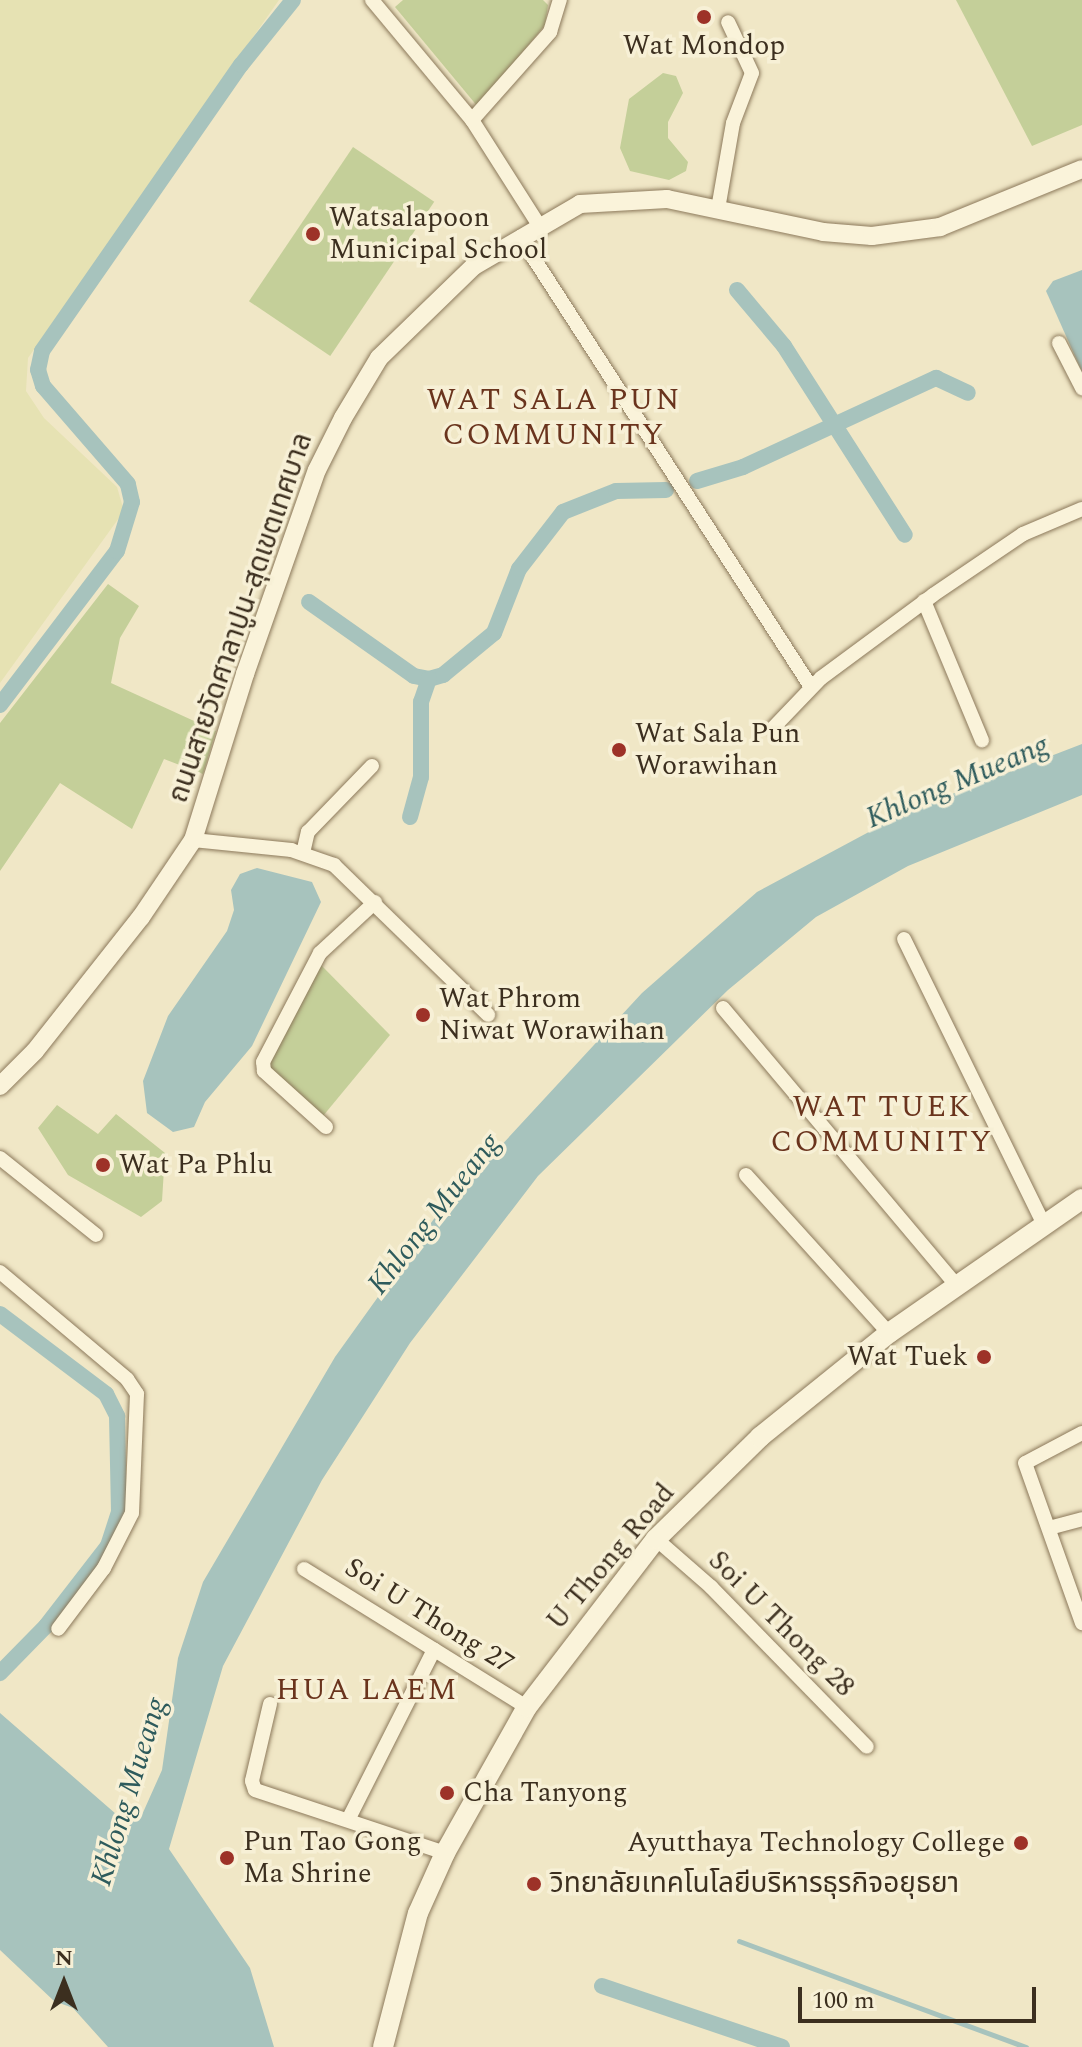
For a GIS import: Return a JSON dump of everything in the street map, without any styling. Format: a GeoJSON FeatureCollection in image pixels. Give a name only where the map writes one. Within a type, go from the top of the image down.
{"type":"FeatureCollection","features":[{"type":"Feature","properties":{"kind":"main road","name":"U Thong Road"},"geometry":{"type":"LineString","coordinates":[[383,2047],[418,1913],[445,1853],[527,1707],[656,1539],[760,1437],[889,1333],[1043,1223],[1082,1199]]}},
{"type":"Feature","properties":{"kind":"street"},"geometry":{"type":"LineString","coordinates":[[372,0],[472,120],[539,225]]}},
{"type":"Feature","properties":{"kind":"street"},"geometry":{"type":"LineString","coordinates":[[472,120],[550,32],[560,0]]}},
{"type":"Feature","properties":{"kind":"street"},"geometry":{"type":"LineString","coordinates":[[718,209],[733,123],[752,73],[728,22]]}},
{"type":"Feature","properties":{"kind":"street","name":"ถนนสายวัดศาลาปูน-สุดเขตเทศบาล"},"geometry":{"type":"LineString","coordinates":[[0,1086],[35,1051],[141,917],[193,840],[245,674],[317,470],[343,418],[387,349],[474,266],[539,225],[580,204],[620,198],[667,199],[823,232],[901,234],[940,227],[1082,169]]}},
{"type":"Feature","properties":{"kind":"street"},"geometry":{"type":"LineString","coordinates":[[520,237],[811,687]]}},
{"type":"Feature","properties":{"kind":"street"},"geometry":{"type":"LineString","coordinates":[[1059,343],[1082,388]]}},
{"type":"Feature","properties":{"kind":"street"},"geometry":{"type":"LineString","coordinates":[[774,727],[811,687],[924,601],[1023,534],[1082,509]]}},
{"type":"Feature","properties":{"kind":"street"},"geometry":{"type":"LineString","coordinates":[[924,601],[982,740]]}},
{"type":"Feature","properties":{"kind":"street"},"geometry":{"type":"LineString","coordinates":[[303,853],[308,832],[372,766]]}},
{"type":"Feature","properties":{"kind":"street"},"geometry":{"type":"LineString","coordinates":[[193,840],[303,853],[334,865],[488,1015]]}},
{"type":"Feature","properties":{"kind":"street"},"geometry":{"type":"LineString","coordinates":[[326,1127],[264,1071],[263,1062],[320,953],[375,902]]}},
{"type":"Feature","properties":{"kind":"street"},"geometry":{"type":"LineString","coordinates":[[904,939],[1043,1223]]}},
{"type":"Feature","properties":{"kind":"street"},"geometry":{"type":"LineString","coordinates":[[723,1008],[956,1285]]}},
{"type":"Feature","properties":{"kind":"street"},"geometry":{"type":"LineString","coordinates":[[0,1158],[96,1235]]}},
{"type":"Feature","properties":{"kind":"street"},"geometry":{"type":"LineString","coordinates":[[746,1175],[889,1333]]}},
{"type":"Feature","properties":{"kind":"street"},"geometry":{"type":"LineString","coordinates":[[0,1272],[127,1379],[137,1394],[138,1460],[132,1513],[104,1568],[58,1629]]}},
{"type":"Feature","properties":{"kind":"street"},"geometry":{"type":"LineString","coordinates":[[1082,1433],[1025,1463],[1082,1623]]}},
{"type":"Feature","properties":{"kind":"street"},"geometry":{"type":"LineString","coordinates":[[1049,1528],[1082,1519]]}},
{"type":"Feature","properties":{"kind":"street","name":"Soi U Thong 28"},"geometry":{"type":"LineString","coordinates":[[656,1539],[711,1587],[867,1747]]}},
{"type":"Feature","properties":{"kind":"street","name":"Soi U Thong 27"},"geometry":{"type":"LineString","coordinates":[[304,1569],[527,1707]]}},
{"type":"Feature","properties":{"kind":"street"},"geometry":{"type":"LineString","coordinates":[[348,1820],[434,1650]]}},
{"type":"Feature","properties":{"kind":"street"},"geometry":{"type":"LineString","coordinates":[[270,1704],[252,1781],[255,1790],[445,1853]]}},
{"type":"Feature","properties":{"kind":"shaded area"},"geometry":{"type":"Polygon","coordinates":[[[0,0],[279,0],[28,358],[26,391],[44,418],[117,487],[124,511],[0,683],[0,0]]]}},
{"type":"Feature","properties":{"kind":"green space"},"geometry":{"type":"Polygon","coordinates":[[[403,0],[543,0],[548,5],[545,25],[478,107],[395,7],[403,0]]]}},
{"type":"Feature","properties":{"kind":"green space"},"geometry":{"type":"Polygon","coordinates":[[[956,0],[1082,0],[1082,125],[1032,146],[956,0]]]}},
{"type":"Feature","properties":{"kind":"green space"},"geometry":{"type":"Polygon","coordinates":[[[663,73],[676,76],[683,93],[668,122],[668,138],[688,162],[686,171],[669,180],[630,171],[620,148],[629,99],[663,73]]]}},
{"type":"Feature","properties":{"kind":"green space"},"geometry":{"type":"Polygon","coordinates":[[[353,147],[434,202],[330,356],[249,301],[353,147]]]}},
{"type":"Feature","properties":{"kind":"green space"},"geometry":{"type":"Polygon","coordinates":[[[108,584],[139,606],[120,638],[111,683],[216,731],[203,774],[164,759],[132,829],[60,783],[0,871],[0,723],[108,584]]]}},
{"type":"Feature","properties":{"kind":"green space"},"geometry":{"type":"Polygon","coordinates":[[[320,964],[390,1035],[323,1116],[270,1070],[269,1062],[320,964]]]}},
{"type":"Feature","properties":{"kind":"green space"},"geometry":{"type":"Polygon","coordinates":[[[57,1105],[98,1134],[116,1114],[165,1153],[162,1201],[141,1217],[68,1175],[38,1128],[57,1105]]]}},
{"type":"Feature","properties":{"kind":"water"},"geometry":{"type":"Polygon","coordinates":[[[1082,270],[1082,372],[1046,291],[1053,281],[1082,270]]]}},
{"type":"Feature","properties":{"kind":"water"},"geometry":{"type":"Polygon","coordinates":[[[1082,744],[1082,795],[908,866],[816,917],[728,990],[538,1176],[410,1343],[322,1480],[223,1666],[169,1849],[250,1968],[274,2047],[108,2047],[73,2008],[54,2001],[0,1950],[0,1713],[124,1821],[141,1817],[162,1770],[178,1658],[203,1582],[335,1357],[436,1216],[642,993],[757,892],[908,811],[1082,744]]]}},
{"type":"Feature","properties":{"kind":"water"},"geometry":{"type":"Polygon","coordinates":[[[257,868],[312,882],[321,902],[252,1046],[205,1102],[194,1127],[173,1132],[147,1113],[143,1081],[168,1016],[227,931],[234,910],[231,890],[240,874],[257,868]]]}},
{"type":"Feature","properties":{"kind":"waterway"},"geometry":{"type":"LineString","coordinates":[[0,705],[117,551],[132,502],[128,484],[43,386],[38,370],[42,351],[241,65],[293,0]]}},
{"type":"Feature","properties":{"kind":"waterway"},"geometry":{"type":"LineString","coordinates":[[737,290],[784,346],[905,535]]}},
{"type":"Feature","properties":{"kind":"waterway"},"geometry":{"type":"LineString","coordinates":[[697,481],[743,467],[936,378],[968,393]]}},
{"type":"Feature","properties":{"kind":"waterway"},"geometry":{"type":"LineString","coordinates":[[309,602],[414,676],[429,679],[443,675],[494,633],[519,569],[563,512],[616,491],[666,490]]}},
{"type":"Feature","properties":{"kind":"waterway"},"geometry":{"type":"LineString","coordinates":[[410,817],[421,777],[421,702],[429,679]]}},
{"type":"Feature","properties":{"kind":"waterway"},"geometry":{"type":"LineString","coordinates":[[0,1314],[106,1394],[117,1416],[119,1512],[108,1546],[46,1626],[0,1673]]}},
{"type":"Feature","properties":{"kind":"waterway"},"geometry":{"type":"LineString","coordinates":[[739,1941],[1026,2047]]}},
{"type":"Feature","properties":{"kind":"waterway"},"geometry":{"type":"LineString","coordinates":[[602,1986],[782,2047]]}},
{"type":"Feature","properties":{"kind":"place","name":"Wat Mondop"},"geometry":{"type":"Point","coordinates":[704,17]}},
{"type":"Feature","properties":{"kind":"place","name":"Watsalapoon Municipal School"},"geometry":{"type":"Point","coordinates":[313,234]}},
{"type":"Feature","properties":{"kind":"place","name":"Wat Sala Pun Worawihan"},"geometry":{"type":"Point","coordinates":[619,750]}},
{"type":"Feature","properties":{"kind":"place","name":"Wat Phrom Niwat Worawihan"},"geometry":{"type":"Point","coordinates":[423,1015]}},
{"type":"Feature","properties":{"kind":"place","name":"Wat Pa Phlu"},"geometry":{"type":"Point","coordinates":[103,1165]}},
{"type":"Feature","properties":{"kind":"place","name":"Wat Tuek"},"geometry":{"type":"Point","coordinates":[984,1357]}},
{"type":"Feature","properties":{"kind":"place","name":"Cha Tanyong"},"geometry":{"type":"Point","coordinates":[447,1793]}},
{"type":"Feature","properties":{"kind":"place","name":"Ayutthaya Technology College"},"geometry":{"type":"Point","coordinates":[1021,1843]}},
{"type":"Feature","properties":{"kind":"place","name":"Pun Tao Gong Ma Shrine"},"geometry":{"type":"Point","coordinates":[227,1858]}},
{"type":"Feature","properties":{"kind":"place","name":"วิทยาลัยเทคโนโลยีบริหารธุรกิจอยุธยา"},"geometry":{"type":"Point","coordinates":[534,1884]}},
{"type":"Feature","properties":{"kind":"district","name":"WAT SALA PUN COMMUNITY"},"geometry":{"type":"Point","coordinates":[554,417]}},
{"type":"Feature","properties":{"kind":"district","name":"WAT TUEK COMMUNITY"},"geometry":{"type":"Point","coordinates":[882,1124]}},
{"type":"Feature","properties":{"kind":"district","name":"HUA LAEM"},"geometry":{"type":"Point","coordinates":[367,1690]}},
{"type":"Feature","properties":{"kind":"water label","name":"Khlong Mueang"},"geometry":{"type":"Point","coordinates":[957,782]}},
{"type":"Feature","properties":{"kind":"water label","name":"Khlong Mueang"},"geometry":{"type":"Point","coordinates":[434,1214]}},
{"type":"Feature","properties":{"kind":"water label","name":"Khlong Mueang"},"geometry":{"type":"Point","coordinates":[129,1792]}}]}
